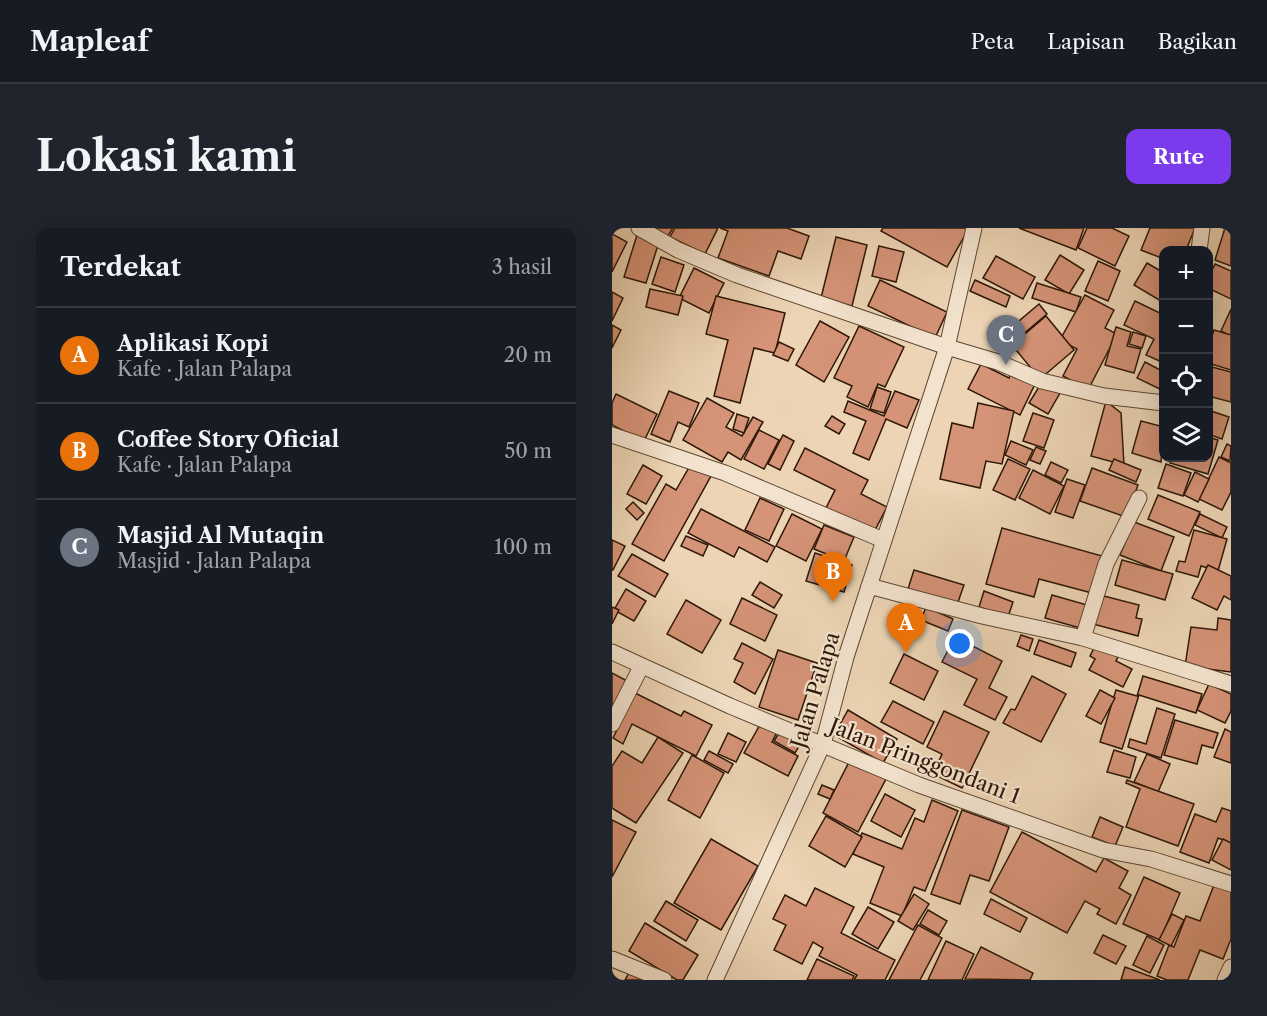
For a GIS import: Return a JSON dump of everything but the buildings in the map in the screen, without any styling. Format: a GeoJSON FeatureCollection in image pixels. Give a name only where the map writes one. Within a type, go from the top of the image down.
{"type":"FeatureCollection","features":[{"type":"Feature","properties":{"kind":"street"},"geometry":{"type":"LineString","coordinates":[[639,228],[678,250],[736,275],[947,347],[998,362],[1042,381],[1104,396],[1159,402]]}},
{"type":"Feature","properties":{"kind":"street","name":"Jalan Palapa"},"geometry":{"type":"LineString","coordinates":[[715,980],[823,744],[883,540],[947,347],[974,228]]}},
{"type":"Feature","properties":{"kind":"street"},"geometry":{"type":"LineString","coordinates":[[1200,246],[1202,228]]}},
{"type":"Feature","properties":{"kind":"street"},"geometry":{"type":"LineString","coordinates":[[612,435],[726,472],[883,540]]}},
{"type":"Feature","properties":{"kind":"street"},"geometry":{"type":"LineString","coordinates":[[1083,638],[1106,564],[1139,498]]}},
{"type":"Feature","properties":{"kind":"street"},"geometry":{"type":"LineString","coordinates":[[869,586],[982,616],[1083,638],[1231,684]]}},
{"type":"Feature","properties":{"kind":"street","name":"Jalan Pringgondani 1"},"geometry":{"type":"LineString","coordinates":[[612,652],[641,667],[919,785],[1102,850],[1151,859],[1231,884]]}},
{"type":"Feature","properties":{"kind":"street"},"geometry":{"type":"LineString","coordinates":[[612,724],[641,667]]}},
{"type":"Feature","properties":{"kind":"street"},"geometry":{"type":"LineString","coordinates":[[612,959],[664,980]]}},
{"type":"Feature","properties":{"kind":"street"},"geometry":{"type":"LineString","coordinates":[[1225,980],[1231,967]]}},
{"type":"Feature","properties":{"kind":"place","name":"Masjid Al Mutaqin"},"geometry":{"type":"Point","coordinates":[1006,365]}},
{"type":"Feature","properties":{"kind":"place","name":"Coffee Story Oficial"},"geometry":{"type":"Point","coordinates":[833,602]}},
{"type":"Feature","properties":{"kind":"place","name":"Aplikasi Kopi"},"geometry":{"type":"Point","coordinates":[906,653]}}]}
